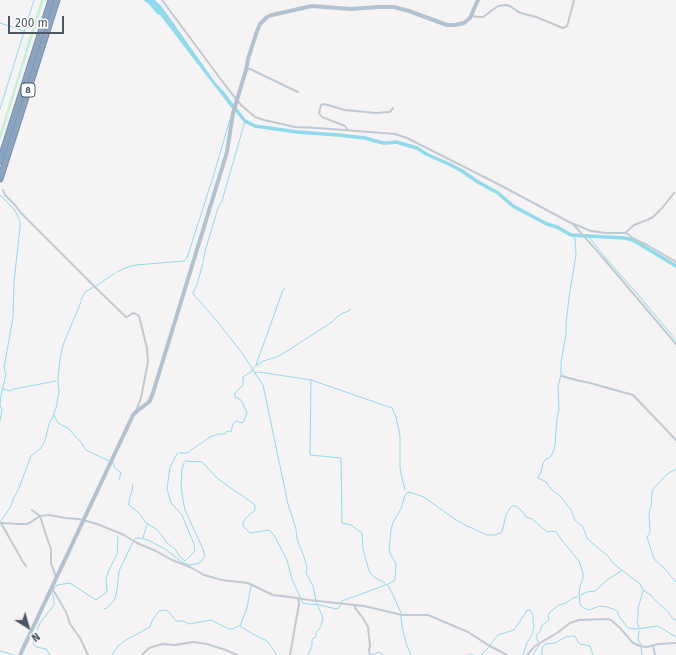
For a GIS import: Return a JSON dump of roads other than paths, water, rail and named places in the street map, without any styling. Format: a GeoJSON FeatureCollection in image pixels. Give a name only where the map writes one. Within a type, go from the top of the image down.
{"type":"FeatureCollection","features":[{"type":"Feature","properties":{"kind":"highway","name":"8"},"geometry":{"type":"LineString","coordinates":[[0,161],[51,0]]}},
{"type":"Feature","properties":{"kind":"highway","name":"8"},"geometry":{"type":"LineString","coordinates":[[0,180],[57,0]]}},
{"type":"Feature","properties":{"kind":"main road"},"geometry":{"type":"LineString","coordinates":[[20,655],[135,413],[149,402],[152,396],[227,152],[234,113],[248,59],[260,24],[265,18],[275,14],[312,6],[350,9],[394,7],[405,9],[453,26],[468,21],[478,0]]}},
{"type":"Feature","properties":{"kind":"street"},"geometry":{"type":"LineString","coordinates":[[162,0],[237,102],[255,117],[295,127],[395,134],[407,138],[572,223],[591,231],[628,234],[632,238],[676,262]]}},
{"type":"Feature","properties":{"kind":"street"},"geometry":{"type":"LineString","coordinates":[[471,16],[483,17],[496,7],[506,5],[521,13],[564,28],[567,26],[574,0]]}},
{"type":"Feature","properties":{"kind":"street"},"geometry":{"type":"LineString","coordinates":[[246,70],[250,70],[298,92]]}},
{"type":"Feature","properties":{"kind":"street"},"geometry":{"type":"LineString","coordinates":[[348,130],[345,126],[322,118],[319,113],[321,105],[324,104],[344,110],[376,113],[389,112],[393,108]]}},
{"type":"Feature","properties":{"kind":"street"},"geometry":{"type":"LineString","coordinates":[[3,190],[21,213],[127,318],[134,313],[139,316],[147,348],[148,362],[141,398],[135,413]]}},
{"type":"Feature","properties":{"kind":"street"},"geometry":{"type":"LineString","coordinates":[[625,233],[634,225],[653,216],[664,207],[674,193]]}},
{"type":"Feature","properties":{"kind":"street"},"geometry":{"type":"LineString","coordinates":[[572,223],[676,344]]}},
{"type":"Feature","properties":{"kind":"street"},"geometry":{"type":"LineString","coordinates":[[562,376],[633,395],[676,440]]}},
{"type":"Feature","properties":{"kind":"street"},"geometry":{"type":"LineString","coordinates":[[32,510],[40,516],[51,549],[51,563],[57,578]]}},
{"type":"Feature","properties":{"kind":"street"},"geometry":{"type":"LineString","coordinates":[[26,566],[1,523],[27,524],[40,516],[49,515],[84,520],[122,534],[137,543],[204,575],[222,580],[248,583],[273,595],[364,606],[402,615],[428,615],[468,632],[488,645],[508,655]]}},
{"type":"Feature","properties":{"kind":"street"},"geometry":{"type":"LineString","coordinates":[[52,588],[88,655]]}},
{"type":"Feature","properties":{"kind":"street"},"geometry":{"type":"LineString","coordinates":[[290,655],[299,604],[298,598]]}},
{"type":"Feature","properties":{"kind":"street"},"geometry":{"type":"LineString","coordinates":[[354,605],[368,627],[370,655]]}},
{"type":"Feature","properties":{"kind":"street"},"geometry":{"type":"LineString","coordinates":[[527,655],[535,646],[557,633],[570,623],[580,620],[608,619],[617,624],[632,643],[640,646],[647,647],[676,643]]}},
{"type":"Feature","properties":{"kind":"street"},"geometry":{"type":"LineString","coordinates":[[142,655],[149,648],[155,646],[193,642],[212,645],[237,655]]}},
{"type":"Feature","properties":{"kind":"street"},"geometry":{"type":"LineString","coordinates":[[654,645],[655,655]]}},
{"type":"Feature","properties":{"kind":"water"},"geometry":{"type":"Polygon","coordinates":[[[143,0],[155,0],[162,7],[215,82],[234,105],[233,110],[160,15],[157,14],[149,4],[143,0]]]}},
{"type":"Feature","properties":{"kind":"waterway"},"geometry":{"type":"LineString","coordinates":[[0,109],[34,0]]}},
{"type":"Feature","properties":{"kind":"waterway"},"geometry":{"type":"LineString","coordinates":[[0,23],[24,31]]}},
{"type":"Feature","properties":{"kind":"waterway"},"geometry":{"type":"LineString","coordinates":[[233,106],[245,121],[255,126],[297,132],[365,138],[383,143],[396,142],[417,148],[426,154],[462,171],[498,193],[513,206],[571,235],[624,238],[633,240],[676,266]]}},
{"type":"Feature","properties":{"kind":"waterway"},"geometry":{"type":"LineString","coordinates":[[117,272],[136,265],[184,261],[187,258],[230,119]]}},
{"type":"Feature","properties":{"kind":"waterway"},"geometry":{"type":"LineString","coordinates":[[203,261],[245,121]]}},
{"type":"Feature","properties":{"kind":"waterway"},"geometry":{"type":"LineString","coordinates":[[0,195],[13,208],[20,222],[14,282],[13,317],[4,368],[6,374],[1,395],[0,405],[2,410],[0,421]]}},
{"type":"Feature","properties":{"kind":"waterway"},"geometry":{"type":"LineString","coordinates":[[571,235],[575,238],[576,255],[569,297],[566,334],[561,363],[561,375],[558,387],[559,409],[555,444],[551,456],[543,463],[538,478],[546,482],[552,490],[560,496],[571,510],[575,520],[583,527],[587,538],[608,556],[612,562],[640,584],[643,590],[651,595],[673,619],[676,620]]}},
{"type":"Feature","properties":{"kind":"waterway"},"geometry":{"type":"LineString","coordinates":[[588,236],[676,340]]}},
{"type":"Feature","properties":{"kind":"waterway"},"geometry":{"type":"LineString","coordinates":[[203,263],[197,285],[193,293],[242,353],[263,385],[288,504],[296,529],[297,539],[307,567],[306,573],[313,586],[316,600]]}},
{"type":"Feature","properties":{"kind":"waterway"},"geometry":{"type":"LineString","coordinates":[[96,286],[115,273]]}},
{"type":"Feature","properties":{"kind":"waterway"},"geometry":{"type":"LineString","coordinates":[[81,300],[85,292],[94,287]]}},
{"type":"Feature","properties":{"kind":"waterway"},"geometry":{"type":"LineString","coordinates":[[256,365],[283,290],[285,289]]}},
{"type":"Feature","properties":{"kind":"waterway"},"geometry":{"type":"LineString","coordinates":[[58,379],[63,345],[81,302]]}},
{"type":"Feature","properties":{"kind":"waterway"},"geometry":{"type":"LineString","coordinates":[[254,367],[263,361],[277,357],[284,353],[350,309]]}},
{"type":"Feature","properties":{"kind":"waterway"},"geometry":{"type":"LineString","coordinates":[[180,453],[187,453],[210,437],[225,434],[227,431],[231,432],[233,424],[236,421],[242,423],[244,421],[247,413],[241,400],[235,397],[235,393],[243,385],[243,377],[253,369]]}},
{"type":"Feature","properties":{"kind":"waterway"},"geometry":{"type":"LineString","coordinates":[[255,373],[259,372],[311,380],[392,408],[396,417],[400,435],[400,469],[405,490]]}},
{"type":"Feature","properties":{"kind":"waterway"},"geometry":{"type":"LineString","coordinates":[[15,496],[31,456],[41,448],[45,441],[49,424],[56,408],[59,392],[58,380]]}},
{"type":"Feature","properties":{"kind":"waterway"},"geometry":{"type":"LineString","coordinates":[[311,380],[310,455],[341,458],[342,523],[351,525],[362,533],[363,549],[369,571],[374,577],[385,583]]}},
{"type":"Feature","properties":{"kind":"waterway"},"geometry":{"type":"LineString","coordinates":[[3,389],[10,391],[56,381]]}},
{"type":"Feature","properties":{"kind":"waterway"},"geometry":{"type":"LineString","coordinates":[[54,415],[58,423],[69,429],[86,450],[109,461]]}},
{"type":"Feature","properties":{"kind":"waterway"},"geometry":{"type":"LineString","coordinates":[[133,484],[129,505],[139,513],[146,523],[156,529],[166,542],[175,549],[180,557],[185,561],[195,551],[194,544],[182,515],[171,503],[167,489],[170,467],[178,453]]}},
{"type":"Feature","properties":{"kind":"waterway"},"geometry":{"type":"LineString","coordinates":[[185,461],[202,462],[218,479],[254,504],[255,510],[245,519],[243,526],[250,533],[269,530],[274,535],[287,560],[292,579],[300,597]]}},
{"type":"Feature","properties":{"kind":"waterway"},"geometry":{"type":"LineString","coordinates":[[113,463],[115,468],[121,473],[119,480]]}},
{"type":"Feature","properties":{"kind":"waterway"},"geometry":{"type":"LineString","coordinates":[[134,540],[136,538],[140,538],[150,541],[165,549],[182,562],[190,565],[200,563],[205,556],[185,510],[181,488],[182,469],[184,463]]}},
{"type":"Feature","properties":{"kind":"waterway"},"geometry":{"type":"LineString","coordinates":[[651,508],[652,492],[654,488],[667,474],[676,469]]}},
{"type":"Feature","properties":{"kind":"waterway"},"geometry":{"type":"LineString","coordinates":[[353,597],[394,581],[396,564],[389,550],[391,530],[393,522],[401,509],[404,498],[409,492],[424,497],[453,518],[487,535],[495,535],[502,532],[506,515],[512,506],[516,506],[526,517],[532,519],[547,532],[556,532],[564,543]]}},
{"type":"Feature","properties":{"kind":"waterway"},"geometry":{"type":"LineString","coordinates":[[0,522],[10,508],[14,497]]}},
{"type":"Feature","properties":{"kind":"waterway"},"geometry":{"type":"LineString","coordinates":[[650,509],[650,532],[647,537],[654,559],[676,582]]}},
{"type":"Feature","properties":{"kind":"waterway"},"geometry":{"type":"LineString","coordinates":[[143,538],[148,524]]}},
{"type":"Feature","properties":{"kind":"waterway"},"geometry":{"type":"LineString","coordinates":[[54,589],[57,585],[70,583],[96,600],[107,592],[106,578],[117,554],[118,536]]}},
{"type":"Feature","properties":{"kind":"waterway"},"geometry":{"type":"LineString","coordinates":[[104,609],[107,608],[115,599],[119,571],[133,542]]}},
{"type":"Feature","properties":{"kind":"waterway"},"geometry":{"type":"LineString","coordinates":[[565,544],[579,561],[583,573],[579,593],[580,604],[582,607],[589,610],[600,606],[607,607],[617,611],[620,618],[628,628],[637,629],[658,626],[676,637]]}},
{"type":"Feature","properties":{"kind":"waterway"},"geometry":{"type":"LineString","coordinates":[[581,595],[587,592],[595,591],[607,580],[621,571]]}},
{"type":"Feature","properties":{"kind":"waterway"},"geometry":{"type":"LineString","coordinates":[[388,585],[401,613]]}},
{"type":"Feature","properties":{"kind":"waterway"},"geometry":{"type":"LineString","coordinates":[[240,626],[247,608],[251,586]]}},
{"type":"Feature","properties":{"kind":"waterway"},"geometry":{"type":"LineString","coordinates":[[36,633],[40,623],[54,605],[53,591]]}},
{"type":"Feature","properties":{"kind":"waterway"},"geometry":{"type":"LineString","coordinates":[[639,627],[637,622],[638,608],[643,591]]}},
{"type":"Feature","properties":{"kind":"waterway"},"geometry":{"type":"LineString","coordinates":[[341,603],[342,601],[352,597]]}},
{"type":"Feature","properties":{"kind":"waterway"},"geometry":{"type":"LineString","coordinates":[[538,642],[536,635],[540,632],[542,625],[549,620],[548,615],[550,612],[559,605],[577,597]]}},
{"type":"Feature","properties":{"kind":"waterway"},"geometry":{"type":"LineString","coordinates":[[301,600],[303,603],[336,609],[339,608],[340,605]]}},
{"type":"Feature","properties":{"kind":"waterway"},"geometry":{"type":"LineString","coordinates":[[308,655],[312,646],[312,639],[316,637],[316,633],[321,626],[323,618],[318,606]]}},
{"type":"Feature","properties":{"kind":"waterway"},"geometry":{"type":"LineString","coordinates":[[112,655],[118,646],[126,640],[150,627],[159,611],[165,610],[169,612],[176,621],[183,621],[189,624],[211,620],[229,629],[240,626],[267,641],[277,655]]}},
{"type":"Feature","properties":{"kind":"waterway"},"geometry":{"type":"LineString","coordinates":[[490,645],[498,635],[514,630],[527,610],[530,610],[533,615],[534,627],[533,633],[527,643],[523,655]]}},
{"type":"Feature","properties":{"kind":"waterway"},"geometry":{"type":"LineString","coordinates":[[401,616],[406,643],[411,655]]}},
{"type":"Feature","properties":{"kind":"waterway"},"geometry":{"type":"LineString","coordinates":[[639,631],[638,639],[641,645]]}},
{"type":"Feature","properties":{"kind":"waterway"},"geometry":{"type":"LineString","coordinates":[[35,634],[33,640],[34,645],[46,649],[50,655]]}},
{"type":"Feature","properties":{"kind":"waterway"},"geometry":{"type":"LineString","coordinates":[[542,655],[542,648],[545,644],[555,643],[566,637],[572,636],[575,636],[580,644],[590,646],[593,655]]}},
{"type":"Feature","properties":{"kind":"waterway"},"geometry":{"type":"LineString","coordinates":[[533,655],[539,645]]}},
{"type":"Feature","properties":{"kind":"waterway"},"geometry":{"type":"LineString","coordinates":[[481,655],[489,647]]}},
{"type":"Feature","properties":{"kind":"waterway"},"geometry":{"type":"LineString","coordinates":[[641,647],[642,655]]}},
{"type":"Feature","properties":{"kind":"waterway"},"geometry":{"type":"LineString","coordinates":[[0,651],[14,655]]}},
{"type":"Feature","properties":{"kind":"waterway"},"geometry":{"type":"LineString","coordinates":[[371,655],[379,652],[384,655]]}},
{"type":"Feature","properties":{"kind":"waterway"},"geometry":{"type":"LineString","coordinates":[[468,655],[473,655]]}}]}
